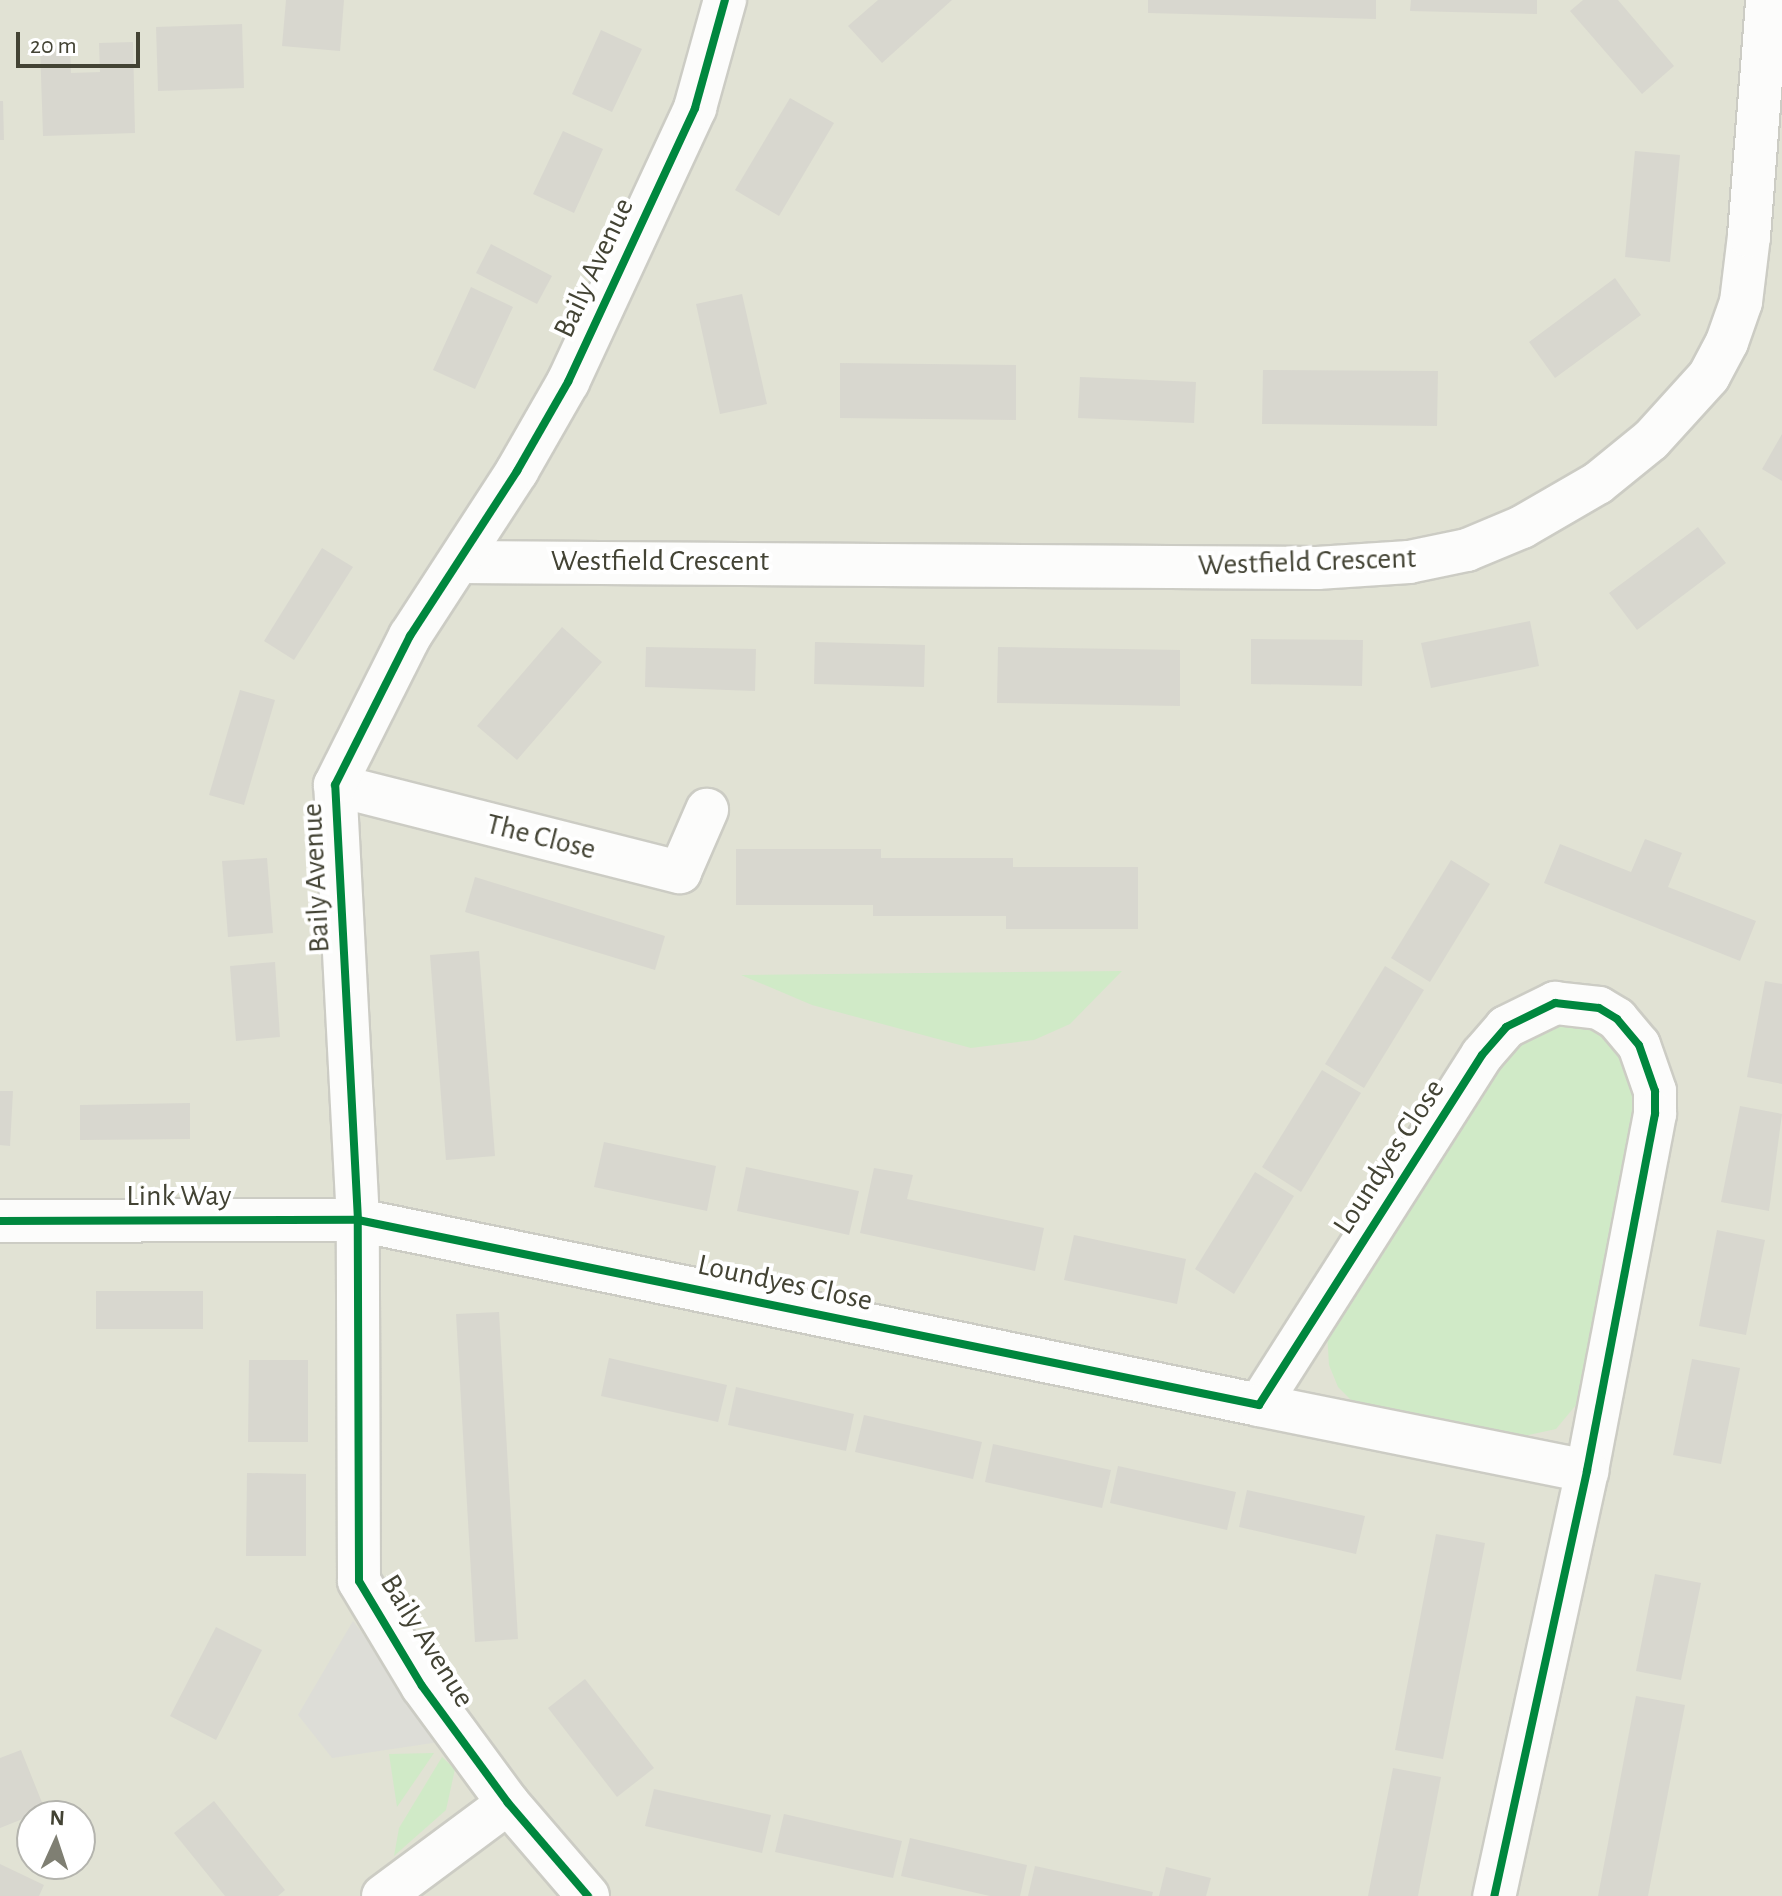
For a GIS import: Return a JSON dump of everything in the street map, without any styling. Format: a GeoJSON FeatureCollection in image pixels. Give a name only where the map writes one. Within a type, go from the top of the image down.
{"type":"FeatureCollection","features":[{"type":"Feature","properties":{"kind":"street","name":"Baily Avenue"},"geometry":{"type":"LineString","coordinates":[[508,1803],[422,1686],[359,1581],[358,1220],[335,785],[410,636],[461,562],[568,382],[695,108],[725,0]]}},
{"type":"Feature","properties":{"kind":"street","name":"Westfield Crescent"},"geometry":{"type":"LineString","coordinates":[[461,562],[1317,568],[1409,562],[1467,550],[1522,527],[1598,483],[1651,440],[1709,376],[1727,342],[1741,302],[1749,236],[1767,0]]}},
{"type":"Feature","properties":{"kind":"street","name":"The Close"},"geometry":{"type":"LineString","coordinates":[[335,785],[680,872],[707,810]]}},
{"type":"Feature","properties":{"kind":"street","name":"Loundyes Close"},"geometry":{"type":"LineString","coordinates":[[1259,1405],[1482,1055],[1506,1027],[1533,1010],[1579,1002],[1599,1008],[1632,1032],[1655,1091],[1655,1114],[1587,1471],[1494,1896]]}},
{"type":"Feature","properties":{"kind":"street","name":"Link Way"},"geometry":{"type":"LineString","coordinates":[[0,1221],[358,1220]]}},
{"type":"Feature","properties":{"kind":"street","name":"Loundyes Close"},"geometry":{"type":"LineString","coordinates":[[358,1220],[1587,1471]]}},
{"type":"Feature","properties":{"kind":"street"},"geometry":{"type":"LineString","coordinates":[[383,1896],[508,1803],[588,1896]]}},
{"type":"Feature","properties":{"kind":"shaded area"},"geometry":{"type":"Polygon","coordinates":[[[0,0],[1782,0],[1782,1896],[0,1896],[0,0]]]}},
{"type":"Feature","properties":{"kind":"shaded area"},"geometry":{"type":"Polygon","coordinates":[[[353,1621],[446,1741],[332,1758],[298,1715],[353,1621]]]}},
{"type":"Feature","properties":{"kind":"green space"},"geometry":{"type":"Polygon","coordinates":[[[1122,971],[1070,1024],[1034,1040],[971,1048],[812,1005],[741,975],[1122,971]]]}},
{"type":"Feature","properties":{"kind":"green space"},"geometry":{"type":"Polygon","coordinates":[[[1553,1022],[1592,1024],[1617,1046],[1637,1091],[1576,1405],[1556,1429],[1519,1437],[1368,1408],[1351,1400],[1338,1387],[1329,1365],[1327,1333],[1500,1055],[1553,1022]]]}},
{"type":"Feature","properties":{"kind":"green space"},"geometry":{"type":"Polygon","coordinates":[[[434,1753],[397,1807],[389,1754],[434,1753]]]}},
{"type":"Feature","properties":{"kind":"green space"},"geometry":{"type":"Polygon","coordinates":[[[442,1757],[455,1769],[446,1810],[394,1856],[399,1828],[442,1757]]]}},
{"type":"Feature","properties":{"kind":"building"},"geometry":{"type":"Polygon","coordinates":[[[286,0],[344,0],[340,51],[282,46],[286,0]]]}},
{"type":"Feature","properties":{"kind":"building"},"geometry":{"type":"Polygon","coordinates":[[[878,0],[952,0],[882,63],[848,26],[878,0]]]}},
{"type":"Feature","properties":{"kind":"building"},"geometry":{"type":"Polygon","coordinates":[[[1148,0],[1376,0],[1376,19],[1148,13],[1148,0]]]}},
{"type":"Feature","properties":{"kind":"building"},"geometry":{"type":"Polygon","coordinates":[[[1411,0],[1537,0],[1537,14],[1410,11],[1411,0]]]}},
{"type":"Feature","properties":{"kind":"building"},"geometry":{"type":"Polygon","coordinates":[[[1583,0],[1618,0],[1674,66],[1642,94],[1570,11],[1583,0]]]}},
{"type":"Feature","properties":{"kind":"building"},"geometry":{"type":"Polygon","coordinates":[[[242,24],[244,88],[158,91],[156,27],[242,24]]]}},
{"type":"Feature","properties":{"kind":"building"},"geometry":{"type":"Polygon","coordinates":[[[601,30],[642,49],[612,112],[572,94],[601,30]]]}},
{"type":"Feature","properties":{"kind":"building"},"geometry":{"type":"Polygon","coordinates":[[[133,42],[135,133],[43,136],[40,46],[70,46],[71,73],[100,72],[99,43],[133,42]]]}},
{"type":"Feature","properties":{"kind":"building"},"geometry":{"type":"Polygon","coordinates":[[[790,98],[834,123],[779,216],[735,190],[790,98]]]}},
{"type":"Feature","properties":{"kind":"building"},"geometry":{"type":"Polygon","coordinates":[[[0,101],[3,101],[4,140],[0,140],[0,101]]]}},
{"type":"Feature","properties":{"kind":"building"},"geometry":{"type":"Polygon","coordinates":[[[563,131],[603,149],[574,213],[533,194],[563,131]]]}},
{"type":"Feature","properties":{"kind":"building"},"geometry":{"type":"Polygon","coordinates":[[[1635,151],[1680,155],[1670,262],[1625,257],[1635,151]]]}},
{"type":"Feature","properties":{"kind":"building"},"geometry":{"type":"Polygon","coordinates":[[[491,244],[552,276],[537,304],[476,273],[491,244]]]}},
{"type":"Feature","properties":{"kind":"building"},"geometry":{"type":"Polygon","coordinates":[[[1615,278],[1641,315],[1555,378],[1529,342],[1615,278]]]}},
{"type":"Feature","properties":{"kind":"building"},"geometry":{"type":"Polygon","coordinates":[[[471,287],[513,307],[475,389],[433,370],[471,287]]]}},
{"type":"Feature","properties":{"kind":"building"},"geometry":{"type":"Polygon","coordinates":[[[742,294],[767,404],[720,414],[696,304],[742,294]]]}},
{"type":"Feature","properties":{"kind":"building"},"geometry":{"type":"Polygon","coordinates":[[[840,363],[1016,365],[1016,420],[840,418],[840,363]]]}},
{"type":"Feature","properties":{"kind":"building"},"geometry":{"type":"Polygon","coordinates":[[[1263,370],[1438,371],[1437,426],[1262,424],[1263,370]]]}},
{"type":"Feature","properties":{"kind":"building"},"geometry":{"type":"Polygon","coordinates":[[[1080,377],[1196,382],[1194,423],[1078,418],[1080,377]]]}},
{"type":"Feature","properties":{"kind":"building"},"geometry":{"type":"Polygon","coordinates":[[[1782,434],[1782,481],[1762,469],[1782,434]]]}},
{"type":"Feature","properties":{"kind":"building"},"geometry":{"type":"Polygon","coordinates":[[[1698,527],[1726,563],[1637,630],[1609,593],[1698,527]]]}},
{"type":"Feature","properties":{"kind":"building"},"geometry":{"type":"Polygon","coordinates":[[[322,548],[353,567],[294,660],[264,641],[322,548]]]}},
{"type":"Feature","properties":{"kind":"building"},"geometry":{"type":"Polygon","coordinates":[[[1530,621],[1539,666],[1431,688],[1421,643],[1530,621]]]}},
{"type":"Feature","properties":{"kind":"building"},"geometry":{"type":"Polygon","coordinates":[[[562,627],[602,662],[517,760],[477,726],[562,627]]]}},
{"type":"Feature","properties":{"kind":"building"},"geometry":{"type":"Polygon","coordinates":[[[1251,639],[1363,640],[1362,686],[1251,684],[1251,639]]]}},
{"type":"Feature","properties":{"kind":"building"},"geometry":{"type":"Polygon","coordinates":[[[815,642],[925,645],[924,687],[814,684],[815,642]]]}},
{"type":"Feature","properties":{"kind":"building"},"geometry":{"type":"Polygon","coordinates":[[[646,647],[756,649],[755,691],[645,687],[646,647]]]}},
{"type":"Feature","properties":{"kind":"building"},"geometry":{"type":"Polygon","coordinates":[[[998,647],[1180,650],[1180,706],[997,703],[998,647]]]}},
{"type":"Feature","properties":{"kind":"building"},"geometry":{"type":"Polygon","coordinates":[[[240,690],[275,700],[244,805],[209,795],[240,690]]]}},
{"type":"Feature","properties":{"kind":"building"},"geometry":{"type":"Polygon","coordinates":[[[1645,839],[1682,853],[1668,887],[1756,921],[1740,961],[1544,883],[1560,844],[1631,872],[1645,839]]]}},
{"type":"Feature","properties":{"kind":"building"},"geometry":{"type":"Polygon","coordinates":[[[736,849],[881,849],[881,858],[1013,858],[1013,867],[1138,867],[1138,929],[1006,929],[1006,916],[873,916],[873,905],[736,905],[736,849]]]}},
{"type":"Feature","properties":{"kind":"building"},"geometry":{"type":"Polygon","coordinates":[[[267,858],[273,933],[228,937],[222,861],[267,858]]]}},
{"type":"Feature","properties":{"kind":"building"},"geometry":{"type":"Polygon","coordinates":[[[1451,860],[1490,884],[1430,982],[1391,958],[1451,860]]]}},
{"type":"Feature","properties":{"kind":"building"},"geometry":{"type":"Polygon","coordinates":[[[475,877],[665,936],[655,970],[465,912],[475,877]]]}},
{"type":"Feature","properties":{"kind":"building"},"geometry":{"type":"Polygon","coordinates":[[[479,951],[495,1156],[446,1160],[430,955],[479,951]]]}},
{"type":"Feature","properties":{"kind":"building"},"geometry":{"type":"Polygon","coordinates":[[[275,962],[280,1037],[236,1041],[230,966],[275,962]]]}},
{"type":"Feature","properties":{"kind":"building"},"geometry":{"type":"Polygon","coordinates":[[[1385,966],[1424,990],[1364,1088],[1325,1064],[1385,966]]]}},
{"type":"Feature","properties":{"kind":"building"},"geometry":{"type":"Polygon","coordinates":[[[1765,981],[1782,984],[1782,1084],[1747,1077],[1765,981]]]}},
{"type":"Feature","properties":{"kind":"building"},"geometry":{"type":"Polygon","coordinates":[[[1322,1070],[1361,1093],[1301,1192],[1262,1167],[1322,1070]]]}},
{"type":"Feature","properties":{"kind":"building"},"geometry":{"type":"Polygon","coordinates":[[[0,1091],[13,1091],[10,1146],[0,1145],[0,1091]]]}},
{"type":"Feature","properties":{"kind":"building"},"geometry":{"type":"Polygon","coordinates":[[[190,1103],[190,1139],[80,1140],[80,1105],[190,1103]]]}},
{"type":"Feature","properties":{"kind":"building"},"geometry":{"type":"Polygon","coordinates":[[[1740,1106],[1782,1114],[1769,1211],[1721,1202],[1740,1106]]]}},
{"type":"Feature","properties":{"kind":"building"},"geometry":{"type":"Polygon","coordinates":[[[604,1142],[716,1166],[707,1211],[594,1187],[604,1142]]]}},
{"type":"Feature","properties":{"kind":"building"},"geometry":{"type":"Polygon","coordinates":[[[746,1167],[859,1191],[849,1235],[737,1211],[746,1167]]]}},
{"type":"Feature","properties":{"kind":"building"},"geometry":{"type":"Polygon","coordinates":[[[874,1168],[913,1175],[907,1199],[1044,1228],[1035,1271],[860,1233],[874,1168]]]}},
{"type":"Feature","properties":{"kind":"building"},"geometry":{"type":"Polygon","coordinates":[[[1255,1172],[1294,1196],[1234,1294],[1195,1269],[1255,1172]]]}},
{"type":"Feature","properties":{"kind":"building"},"geometry":{"type":"Polygon","coordinates":[[[1717,1230],[1765,1240],[1746,1335],[1699,1326],[1717,1230]]]}},
{"type":"Feature","properties":{"kind":"building"},"geometry":{"type":"Polygon","coordinates":[[[1074,1235],[1186,1259],[1177,1304],[1064,1280],[1074,1235]]]}},
{"type":"Feature","properties":{"kind":"building"},"geometry":{"type":"Polygon","coordinates":[[[96,1291],[203,1291],[203,1329],[96,1329],[96,1291]]]}},
{"type":"Feature","properties":{"kind":"building"},"geometry":{"type":"Polygon","coordinates":[[[499,1312],[518,1639],[475,1642],[456,1314],[499,1312]]]}},
{"type":"Feature","properties":{"kind":"building"},"geometry":{"type":"Polygon","coordinates":[[[609,1358],[727,1385],[718,1422],[601,1396],[609,1358]]]}},
{"type":"Feature","properties":{"kind":"building"},"geometry":{"type":"Polygon","coordinates":[[[1692,1359],[1740,1368],[1721,1464],[1673,1455],[1692,1359]]]}},
{"type":"Feature","properties":{"kind":"building"},"geometry":{"type":"Polygon","coordinates":[[[249,1360],[308,1360],[308,1442],[248,1442],[249,1360]]]}},
{"type":"Feature","properties":{"kind":"building"},"geometry":{"type":"Polygon","coordinates":[[[736,1387],[854,1414],[846,1451],[728,1425],[736,1387]]]}},
{"type":"Feature","properties":{"kind":"building"},"geometry":{"type":"Polygon","coordinates":[[[864,1415],[982,1442],[973,1479],[855,1452],[864,1415]]]}},
{"type":"Feature","properties":{"kind":"building"},"geometry":{"type":"Polygon","coordinates":[[[993,1444],[1111,1470],[1102,1508],[985,1482],[993,1444]]]}},
{"type":"Feature","properties":{"kind":"building"},"geometry":{"type":"Polygon","coordinates":[[[1118,1466],[1236,1492],[1227,1530],[1110,1503],[1118,1466]]]}},
{"type":"Feature","properties":{"kind":"building"},"geometry":{"type":"Polygon","coordinates":[[[247,1473],[306,1474],[306,1556],[246,1556],[247,1473]]]}},
{"type":"Feature","properties":{"kind":"building"},"geometry":{"type":"Polygon","coordinates":[[[1247,1490],[1365,1516],[1356,1554],[1239,1527],[1247,1490]]]}},
{"type":"Feature","properties":{"kind":"building"},"geometry":{"type":"Polygon","coordinates":[[[1436,1534],[1485,1543],[1443,1759],[1395,1750],[1436,1534]]]}},
{"type":"Feature","properties":{"kind":"building"},"geometry":{"type":"Polygon","coordinates":[[[1655,1574],[1701,1583],[1681,1680],[1636,1671],[1655,1574]]]}},
{"type":"Feature","properties":{"kind":"building"},"geometry":{"type":"Polygon","coordinates":[[[216,1627],[262,1650],[216,1740],[170,1716],[216,1627]]]}},
{"type":"Feature","properties":{"kind":"building"},"geometry":{"type":"Polygon","coordinates":[[[585,1679],[654,1768],[617,1797],[548,1708],[585,1679]]]}},
{"type":"Feature","properties":{"kind":"building"},"geometry":{"type":"Polygon","coordinates":[[[1636,1696],[1685,1705],[1648,1896],[1598,1896],[1636,1696]]]}},
{"type":"Feature","properties":{"kind":"building"},"geometry":{"type":"Polygon","coordinates":[[[21,1750],[41,1800],[16,1800],[16,1822],[0,1828],[0,1758],[21,1750]]]}},
{"type":"Feature","properties":{"kind":"building"},"geometry":{"type":"Polygon","coordinates":[[[1393,1768],[1441,1777],[1418,1896],[1368,1896],[1393,1768]]]}},
{"type":"Feature","properties":{"kind":"building"},"geometry":{"type":"Polygon","coordinates":[[[654,1789],[771,1815],[762,1853],[645,1826],[654,1789]]]}},
{"type":"Feature","properties":{"kind":"building"},"geometry":{"type":"Polygon","coordinates":[[[214,1801],[285,1890],[278,1896],[225,1896],[174,1833],[214,1801]]]}},
{"type":"Feature","properties":{"kind":"building"},"geometry":{"type":"Polygon","coordinates":[[[784,1814],[902,1841],[893,1878],[775,1852],[784,1814]]]}},
{"type":"Feature","properties":{"kind":"building"},"geometry":{"type":"Polygon","coordinates":[[[910,1838],[1027,1865],[1020,1896],[990,1896],[901,1876],[910,1838]]]}},
{"type":"Feature","properties":{"kind":"building"},"geometry":{"type":"Polygon","coordinates":[[[0,1864],[16,1872],[16,1880],[34,1880],[44,1885],[39,1896],[0,1896],[0,1864]]]}},
{"type":"Feature","properties":{"kind":"building"},"geometry":{"type":"Polygon","coordinates":[[[1035,1866],[1153,1892],[1152,1896],[1028,1896],[1035,1866]]]}},
{"type":"Feature","properties":{"kind":"building"},"geometry":{"type":"Polygon","coordinates":[[[1166,1867],[1211,1878],[1206,1896],[1159,1896],[1166,1867]]]}},
{"type":"Feature","properties":{"kind":"cycle path"},"geometry":{"type":"LineString","coordinates":[[588,1896],[508,1803],[422,1686],[359,1581],[358,1220],[335,785],[410,636],[517,471],[568,382],[695,108],[725,0]]}},
{"type":"Feature","properties":{"kind":"cycle path"},"geometry":{"type":"LineString","coordinates":[[0,1221],[358,1220],[1259,1405],[1482,1055],[1506,1027],[1555,1003],[1599,1008],[1617,1019],[1639,1045],[1655,1091],[1655,1114],[1587,1471],[1494,1896]]}}]}
